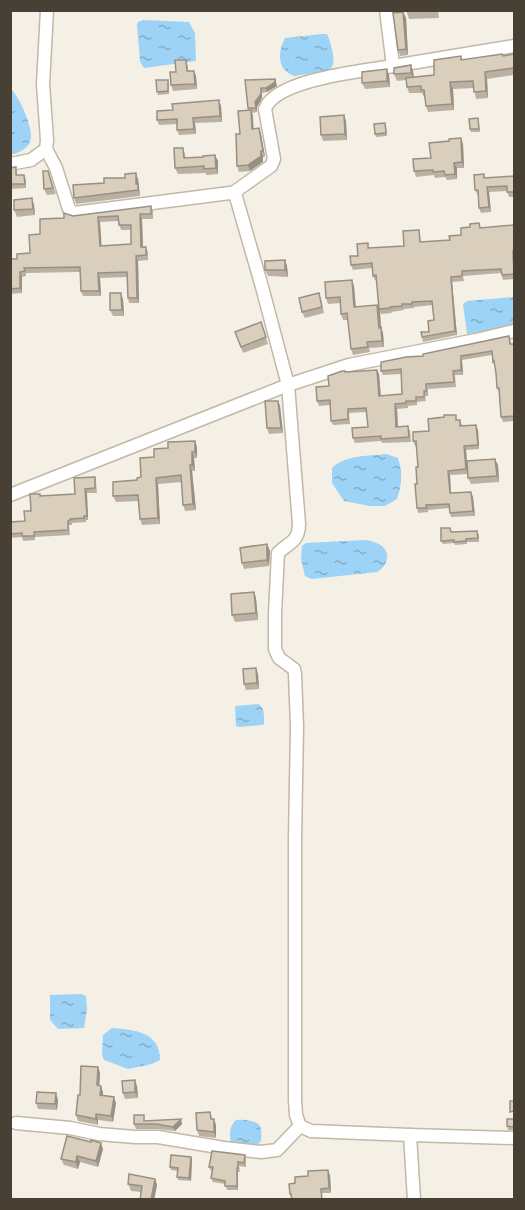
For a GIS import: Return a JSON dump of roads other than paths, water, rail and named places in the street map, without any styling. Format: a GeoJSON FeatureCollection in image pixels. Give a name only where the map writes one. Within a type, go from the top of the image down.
{"type":"FeatureCollection","features":[{"type":"Feature","properties":{"kind":"street"},"geometry":{"type":"LineString","coordinates":[[46,10],[43,84],[46,150],[56,168],[69,209],[74,213],[234,193],[273,163],[265,109],[276,95],[289,88],[325,77],[514,46]]}},
{"type":"Feature","properties":{"kind":"street"},"geometry":{"type":"LineString","coordinates":[[386,10],[393,66]]}},
{"type":"Feature","properties":{"kind":"street"},"geometry":{"type":"LineString","coordinates":[[10,164],[31,160],[46,150]]}},
{"type":"Feature","properties":{"kind":"street"},"geometry":{"type":"LineString","coordinates":[[234,193],[288,385],[299,531],[290,546],[278,553],[275,613],[275,649],[279,658],[291,666],[295,674],[297,727],[294,1100],[296,1115],[300,1125],[311,1131],[514,1138]]}},
{"type":"Feature","properties":{"kind":"street"},"geometry":{"type":"LineString","coordinates":[[10,495],[288,385],[349,365],[514,332]]}},
{"type":"Feature","properties":{"kind":"street"},"geometry":{"type":"LineString","coordinates":[[12,1125],[70,1128],[99,1134],[135,1137],[158,1137],[261,1152],[277,1150],[300,1125]]}},
{"type":"Feature","properties":{"kind":"street"},"geometry":{"type":"LineString","coordinates":[[410,1135],[414,1200]]}},
{"type":"Feature","properties":{"kind":"water"},"geometry":{"type":"Polygon","coordinates":[[[143,20],[189,22],[195,33],[196,61],[144,68],[140,62],[137,25],[143,20]]]}},
{"type":"Feature","properties":{"kind":"water"},"geometry":{"type":"Polygon","coordinates":[[[327,34],[332,49],[333,65],[331,68],[327,71],[294,76],[282,67],[280,59],[285,38],[327,34]]]}},
{"type":"Feature","properties":{"kind":"water"},"geometry":{"type":"Polygon","coordinates":[[[10,89],[18,98],[24,111],[31,137],[24,149],[11,154],[10,89]]]}},
{"type":"Feature","properties":{"kind":"water"},"geometry":{"type":"Polygon","coordinates":[[[514,297],[514,326],[467,334],[463,304],[467,301],[514,297]]]}},
{"type":"Feature","properties":{"kind":"water"},"geometry":{"type":"Polygon","coordinates":[[[386,454],[398,458],[400,463],[401,478],[397,499],[385,506],[370,506],[344,501],[332,483],[332,468],[350,458],[386,454]]]}},
{"type":"Feature","properties":{"kind":"water"},"geometry":{"type":"Polygon","coordinates":[[[367,540],[380,545],[387,553],[385,564],[377,572],[312,579],[305,576],[301,559],[302,546],[306,543],[367,540]]]}},
{"type":"Feature","properties":{"kind":"water"},"geometry":{"type":"Polygon","coordinates":[[[258,704],[263,710],[264,724],[236,726],[236,706],[258,704]]]}},
{"type":"Feature","properties":{"kind":"water"},"geometry":{"type":"Polygon","coordinates":[[[81,994],[86,996],[87,1009],[84,1028],[58,1029],[50,1020],[50,995],[81,994]]]}},
{"type":"Feature","properties":{"kind":"water"},"geometry":{"type":"Polygon","coordinates":[[[112,1028],[137,1031],[151,1038],[159,1050],[160,1060],[128,1069],[104,1060],[103,1035],[112,1028]]]}},
{"type":"Feature","properties":{"kind":"water"},"geometry":{"type":"Polygon","coordinates":[[[236,1120],[252,1121],[260,1126],[261,1141],[257,1145],[231,1145],[231,1129],[236,1120]]]}}]}
